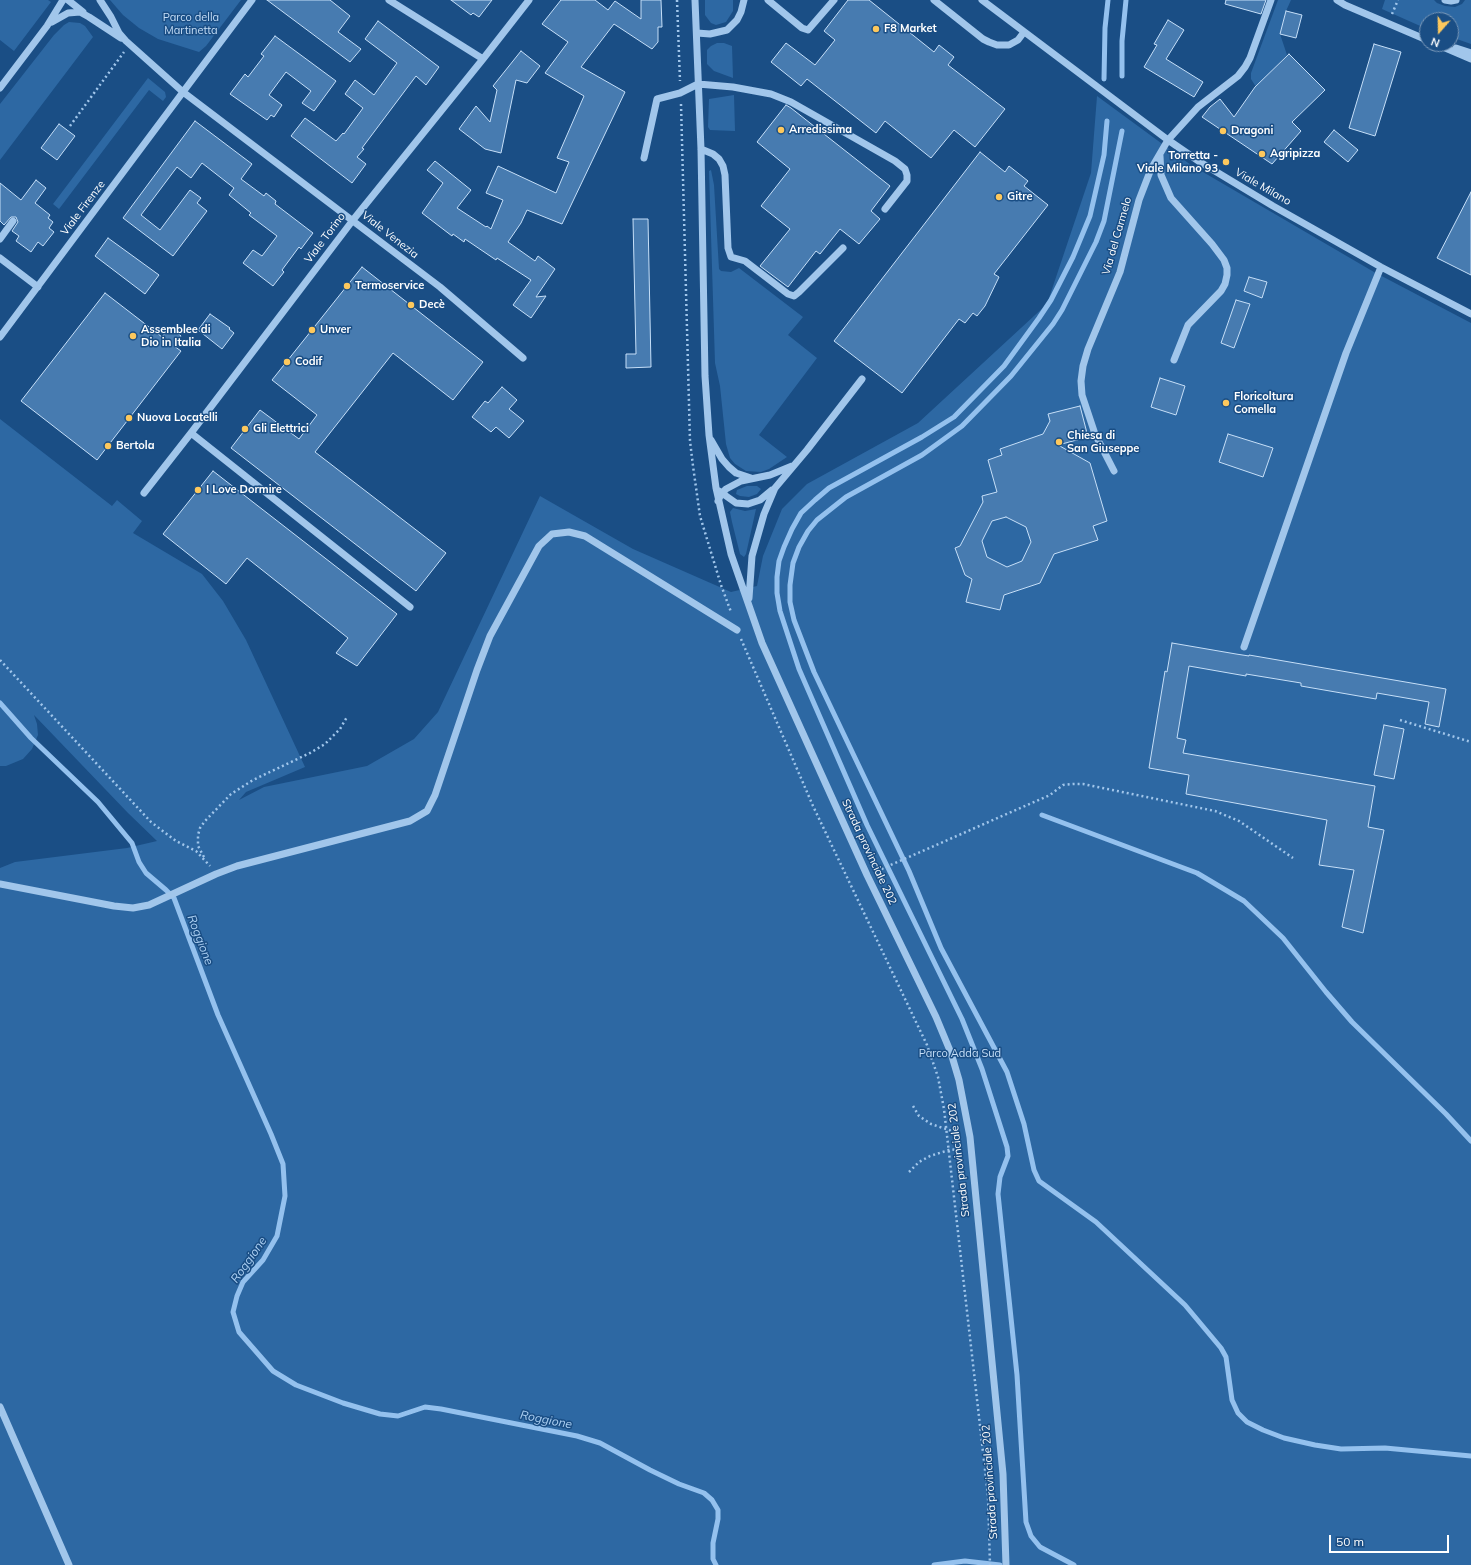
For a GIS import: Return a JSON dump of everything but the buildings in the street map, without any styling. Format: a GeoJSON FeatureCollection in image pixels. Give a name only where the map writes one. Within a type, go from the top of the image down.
{"type":"FeatureCollection","features":[{"type":"Feature","properties":{"kind":"street"},"geometry":{"type":"LineString","coordinates":[[0,88],[47,26],[63,0]]}},
{"type":"Feature","properties":{"kind":"street"},"geometry":{"type":"LineString","coordinates":[[68,0],[89,17]]}},
{"type":"Feature","properties":{"kind":"street"},"geometry":{"type":"LineString","coordinates":[[100,0],[119,33],[128,42]]}},
{"type":"Feature","properties":{"kind":"street","name":"Viale Firenze"},"geometry":{"type":"LineString","coordinates":[[0,337],[252,0]]}},
{"type":"Feature","properties":{"kind":"street"},"geometry":{"type":"LineString","coordinates":[[389,0],[483,59]]}},
{"type":"Feature","properties":{"kind":"street","name":"Viale Torino"},"geometry":{"type":"LineString","coordinates":[[144,493],[353,220],[529,0]]}},
{"type":"Feature","properties":{"kind":"street","name":"Strada provinciale 202"},"geometry":{"type":"LineString","coordinates":[[695,0],[701,149],[705,376],[709,435],[718,501],[731,554],[762,643],[867,875],[936,1017],[951,1052],[959,1080],[970,1137],[1003,1474],[1006,1562]]}},
{"type":"Feature","properties":{"kind":"street"},"geometry":{"type":"LineString","coordinates":[[697,33],[714,33],[727,30],[737,20],[744,0]]}},
{"type":"Feature","properties":{"kind":"street"},"geometry":{"type":"LineString","coordinates":[[768,0],[802,28],[808,30],[834,0]]}},
{"type":"Feature","properties":{"kind":"street"},"geometry":{"type":"LineString","coordinates":[[934,0],[983,39],[997,45],[1009,45],[1018,40],[1024,32]]}},
{"type":"Feature","properties":{"kind":"street","name":"Viale Milano"},"geometry":{"type":"LineString","coordinates":[[982,0],[1168,140],[1233,183],[1382,267],[1471,314]]}},
{"type":"Feature","properties":{"kind":"street","name":"Via del Carmelo"},"geometry":{"type":"LineString","coordinates":[[1114,472],[1095,434],[1082,395],[1081,381],[1083,366],[1091,340],[1120,272],[1142,189],[1151,169],[1168,140],[1198,107],[1238,76],[1245,67],[1250,58],[1271,0]]}},
{"type":"Feature","properties":{"kind":"street"},"geometry":{"type":"LineString","coordinates":[[1337,0],[1419,37]]}},
{"type":"Feature","properties":{"kind":"street"},"geometry":{"type":"LineString","coordinates":[[1445,0],[1456,0]]}},
{"type":"Feature","properties":{"kind":"street"},"geometry":{"type":"LineString","coordinates":[[47,26],[68,13],[80,12],[128,42]]}},
{"type":"Feature","properties":{"kind":"street","name":"Viale Venezia"},"geometry":{"type":"LineString","coordinates":[[128,42],[183,92],[440,287],[523,358]]}},
{"type":"Feature","properties":{"kind":"street"},"geometry":{"type":"LineString","coordinates":[[1459,49],[1471,53]]}},
{"type":"Feature","properties":{"kind":"street"},"geometry":{"type":"LineString","coordinates":[[1455,52],[1471,59]]}},
{"type":"Feature","properties":{"kind":"street"},"geometry":{"type":"LineString","coordinates":[[644,158],[657,100],[680,93],[698,84],[733,87],[782,98],[894,161],[905,169],[907,181],[885,209]]}},
{"type":"Feature","properties":{"kind":"street"},"geometry":{"type":"LineString","coordinates":[[701,149],[713,154],[719,159],[723,166],[725,175],[728,248],[731,257],[745,261],[788,294],[794,296],[843,248]]}},
{"type":"Feature","properties":{"kind":"street"},"geometry":{"type":"LineString","coordinates":[[1160,155],[1162,175],[1171,198],[1219,252],[1227,268],[1225,284],[1221,291],[1188,325],[1174,360]]}},
{"type":"Feature","properties":{"kind":"street"},"geometry":{"type":"LineString","coordinates":[[0,239],[14,221]]}},
{"type":"Feature","properties":{"kind":"street"},"geometry":{"type":"LineString","coordinates":[[0,258],[38,287]]}},
{"type":"Feature","properties":{"kind":"street"},"geometry":{"type":"LineString","coordinates":[[1244,648],[1346,353],[1382,267]]}},
{"type":"Feature","properties":{"kind":"street"},"geometry":{"type":"LineString","coordinates":[[716,488],[736,503],[748,504],[760,500],[775,488],[807,450],[862,379]]}},
{"type":"Feature","properties":{"kind":"street"},"geometry":{"type":"LineString","coordinates":[[191,433],[410,607]]}},
{"type":"Feature","properties":{"kind":"street"},"geometry":{"type":"LineString","coordinates":[[709,435],[722,460],[736,473],[751,478]]}},
{"type":"Feature","properties":{"kind":"street"},"geometry":{"type":"LineString","coordinates":[[718,501],[722,494],[732,485],[751,478],[770,475],[792,466]]}},
{"type":"Feature","properties":{"kind":"street"},"geometry":{"type":"LineString","coordinates":[[748,604],[752,556],[764,514],[775,488]]}},
{"type":"Feature","properties":{"kind":"street"},"geometry":{"type":"LineString","coordinates":[[0,884],[114,906],[133,908],[149,905],[237,866],[410,821],[427,811],[435,795],[490,636],[539,546],[552,534],[569,532],[585,536],[738,630]]}},
{"type":"Feature","properties":{"kind":"street"},"geometry":{"type":"LineString","coordinates":[[0,1407],[70,1565]]}},
{"type":"Feature","properties":{"kind":"path"},"geometry":{"type":"LineString","coordinates":[[677,0],[690,440],[700,516],[721,585],[748,658],[813,806],[927,1045],[938,1077],[949,1150],[988,1496],[990,1565]]}},
{"type":"Feature","properties":{"kind":"path"},"geometry":{"type":"LineString","coordinates":[[70,126],[128,42]]}},
{"type":"Feature","properties":{"kind":"path"},"geometry":{"type":"LineString","coordinates":[[0,660],[151,822],[176,841],[196,851],[205,859]]}},
{"type":"Feature","properties":{"kind":"path"},"geometry":{"type":"LineString","coordinates":[[216,874],[198,846],[198,835],[200,828],[205,821],[231,794],[253,780],[310,753],[325,744],[340,729],[347,717]]}},
{"type":"Feature","properties":{"kind":"path"},"geometry":{"type":"LineString","coordinates":[[1400,720],[1471,742]]}},
{"type":"Feature","properties":{"kind":"path"},"geometry":{"type":"LineString","coordinates":[[877,871],[1050,795],[1063,785],[1073,784],[1083,784],[1215,811],[1239,821],[1293,858]]}},
{"type":"Feature","properties":{"kind":"path"},"geometry":{"type":"LineString","coordinates":[[913,1106],[919,1116],[930,1124],[970,1137]]}},
{"type":"Feature","properties":{"kind":"path"},"geometry":{"type":"LineString","coordinates":[[909,1172],[919,1162],[930,1156],[949,1150],[971,1149]]}},
{"type":"Feature","properties":{"kind":"green space"},"geometry":{"type":"Polygon","coordinates":[[[0,0],[48,0],[51,2],[14,51],[0,40],[0,0]]]}},
{"type":"Feature","properties":{"kind":"green space","name":"Parco della Martinetta"},"geometry":{"type":"Polygon","coordinates":[[[110,0],[241,0],[206,46],[199,52],[158,39],[139,28],[123,15],[110,0]]]}},
{"type":"Feature","properties":{"kind":"green space"},"geometry":{"type":"Polygon","coordinates":[[[705,0],[733,0],[733,11],[726,22],[716,25],[711,23],[705,15],[705,0]]]}},
{"type":"Feature","properties":{"kind":"green space"},"geometry":{"type":"Polygon","coordinates":[[[1278,0],[1291,0],[1286,11],[1280,34],[1287,55],[1256,87],[1251,79],[1251,73],[1278,0]]]}},
{"type":"Feature","properties":{"kind":"green space"},"geometry":{"type":"Polygon","coordinates":[[[1385,0],[1434,0],[1445,6],[1455,7],[1462,4],[1465,0],[1471,0],[1471,44],[1459,40],[1459,12],[1419,12],[1419,25],[1382,9],[1385,0]]]}},
{"type":"Feature","properties":{"kind":"green space"},"geometry":{"type":"Polygon","coordinates":[[[69,22],[80,23],[85,26],[93,37],[0,160],[0,104],[54,35],[69,22]]]}},
{"type":"Feature","properties":{"kind":"green space"},"geometry":{"type":"Polygon","coordinates":[[[717,43],[724,43],[732,46],[733,78],[714,71],[707,64],[707,50],[717,43]]]}},
{"type":"Feature","properties":{"kind":"green space"},"geometry":{"type":"Polygon","coordinates":[[[148,78],[165,92],[166,97],[163,101],[149,90],[59,209],[53,204],[148,78]]]}},
{"type":"Feature","properties":{"kind":"green space"},"geometry":{"type":"Polygon","coordinates":[[[734,95],[735,131],[710,130],[708,127],[709,99],[734,95]]]}},
{"type":"Feature","properties":{"kind":"green space","name":"Parco Adda Sud"},"geometry":{"type":"Polygon","coordinates":[[[1097,96],[1191,165],[1374,272],[1471,323],[1471,1565],[0,1565],[0,868],[15,862],[127,848],[157,841],[34,715],[38,735],[32,749],[23,759],[6,766],[0,766],[0,419],[112,506],[117,500],[142,521],[133,533],[202,574],[223,601],[246,640],[305,767],[246,792],[239,800],[264,787],[367,766],[414,739],[438,712],[540,496],[633,549],[731,592],[757,586],[763,556],[782,509],[807,484],[918,423],[1047,304],[1091,173],[1097,96]]]}},
{"type":"Feature","properties":{"kind":"green space"},"geometry":{"type":"Polygon","coordinates":[[[711,170],[714,185],[719,269],[721,271],[731,272],[739,268],[803,317],[788,335],[817,358],[759,435],[787,457],[769,469],[761,472],[746,471],[735,464],[730,458],[726,444],[720,386],[715,363],[709,171],[711,170]]]}},
{"type":"Feature","properties":{"kind":"green space"},"geometry":{"type":"Polygon","coordinates":[[[747,486],[757,486],[761,489],[757,494],[749,497],[736,494],[737,490],[747,486]]]}},
{"type":"Feature","properties":{"kind":"green space"},"geometry":{"type":"Polygon","coordinates":[[[733,508],[745,511],[756,509],[746,554],[744,557],[740,554],[732,522],[730,512],[733,508]]]}},
{"type":"Feature","properties":{"kind":"waterway"},"geometry":{"type":"LineString","coordinates":[[1104,79],[1105,28],[1108,0]]}},
{"type":"Feature","properties":{"kind":"waterway"},"geometry":{"type":"LineString","coordinates":[[1122,76],[1122,41],[1126,0]]}},
{"type":"Feature","properties":{"kind":"waterway"},"geometry":{"type":"LineString","coordinates":[[1074,1565],[1040,1547],[1031,1536],[1026,1522],[1017,1375],[998,1194],[1000,1177],[1008,1156],[1007,1147],[982,1069],[962,1019],[867,825],[799,669],[780,611],[777,593],[777,577],[779,561],[784,547],[801,513],[829,488],[922,437],[954,417],[1004,366],[1039,318],[1051,300],[1073,257],[1090,216],[1104,155],[1107,121]]}},
{"type":"Feature","properties":{"kind":"waterway"},"geometry":{"type":"LineString","coordinates":[[1122,131],[1104,221],[1096,242],[1062,310],[1053,324],[1011,376],[962,426],[922,455],[846,497],[817,520],[808,531],[799,547],[793,563],[790,585],[790,602],[794,620],[814,672],[909,871],[941,948],[1007,1072],[1024,1124],[1034,1170],[1039,1181],[1096,1222],[1185,1305],[1221,1348],[1226,1357],[1232,1400],[1238,1413],[1247,1422],[1284,1438],[1341,1449],[1385,1448],[1471,1456]]}},
{"type":"Feature","properties":{"kind":"waterway","name":"Roggione"},"geometry":{"type":"LineString","coordinates":[[0,703],[31,738],[98,802],[132,843],[139,862],[146,873],[174,898],[218,1015],[283,1164],[285,1196],[277,1236],[263,1260],[243,1282],[237,1296],[233,1312],[239,1332],[273,1371],[296,1385],[343,1403],[380,1414],[398,1416],[425,1407],[441,1409],[577,1436],[600,1443],[679,1484],[704,1493],[712,1500],[718,1510],[718,1519],[713,1543],[713,1559],[716,1565]]}},
{"type":"Feature","properties":{"kind":"waterway"},"geometry":{"type":"LineString","coordinates":[[1042,815],[1197,873],[1244,901],[1283,938],[1352,1022],[1446,1114],[1471,1141]]}},
{"type":"Feature","properties":{"kind":"waterway","name":"Roggione"},"geometry":{"type":"LineString","coordinates":[[934,1565],[965,1561],[1000,1565]]}},
{"type":"Feature","properties":{"kind":"place","name":"F8 Market"},"geometry":{"type":"Point","coordinates":[876,29]}},
{"type":"Feature","properties":{"kind":"place","name":"Arredissima"},"geometry":{"type":"Point","coordinates":[781,130]}},
{"type":"Feature","properties":{"kind":"place","name":"Dragoni"},"geometry":{"type":"Point","coordinates":[1223,131]}},
{"type":"Feature","properties":{"kind":"place","name":"Agripizza"},"geometry":{"type":"Point","coordinates":[1262,154]}},
{"type":"Feature","properties":{"kind":"place","name":"Torretta - Viale Milano 93"},"geometry":{"type":"Point","coordinates":[1226,162]}},
{"type":"Feature","properties":{"kind":"place","name":"Gitre"},"geometry":{"type":"Point","coordinates":[999,197]}},
{"type":"Feature","properties":{"kind":"place","name":"Termoservice"},"geometry":{"type":"Point","coordinates":[347,286]}},
{"type":"Feature","properties":{"kind":"place","name":"Decè"},"geometry":{"type":"Point","coordinates":[411,305]}},
{"type":"Feature","properties":{"kind":"place","name":"Unver"},"geometry":{"type":"Point","coordinates":[312,330]}},
{"type":"Feature","properties":{"kind":"place","name":"Assemblee di Dio in Italia"},"geometry":{"type":"Point","coordinates":[133,336]}},
{"type":"Feature","properties":{"kind":"place","name":"Codif"},"geometry":{"type":"Point","coordinates":[287,362]}},
{"type":"Feature","properties":{"kind":"place","name":"Floricoltura Comella"},"geometry":{"type":"Point","coordinates":[1226,403]}},
{"type":"Feature","properties":{"kind":"place","name":"Nuova Locatelli"},"geometry":{"type":"Point","coordinates":[129,418]}},
{"type":"Feature","properties":{"kind":"place","name":"Gli Elettrici"},"geometry":{"type":"Point","coordinates":[245,429]}},
{"type":"Feature","properties":{"kind":"place","name":"Chiesa di San Giuseppe"},"geometry":{"type":"Point","coordinates":[1059,442]}},
{"type":"Feature","properties":{"kind":"place","name":"Bertola"},"geometry":{"type":"Point","coordinates":[108,446]}},
{"type":"Feature","properties":{"kind":"place","name":"I Love Dormire"},"geometry":{"type":"Point","coordinates":[198,490]}}]}
